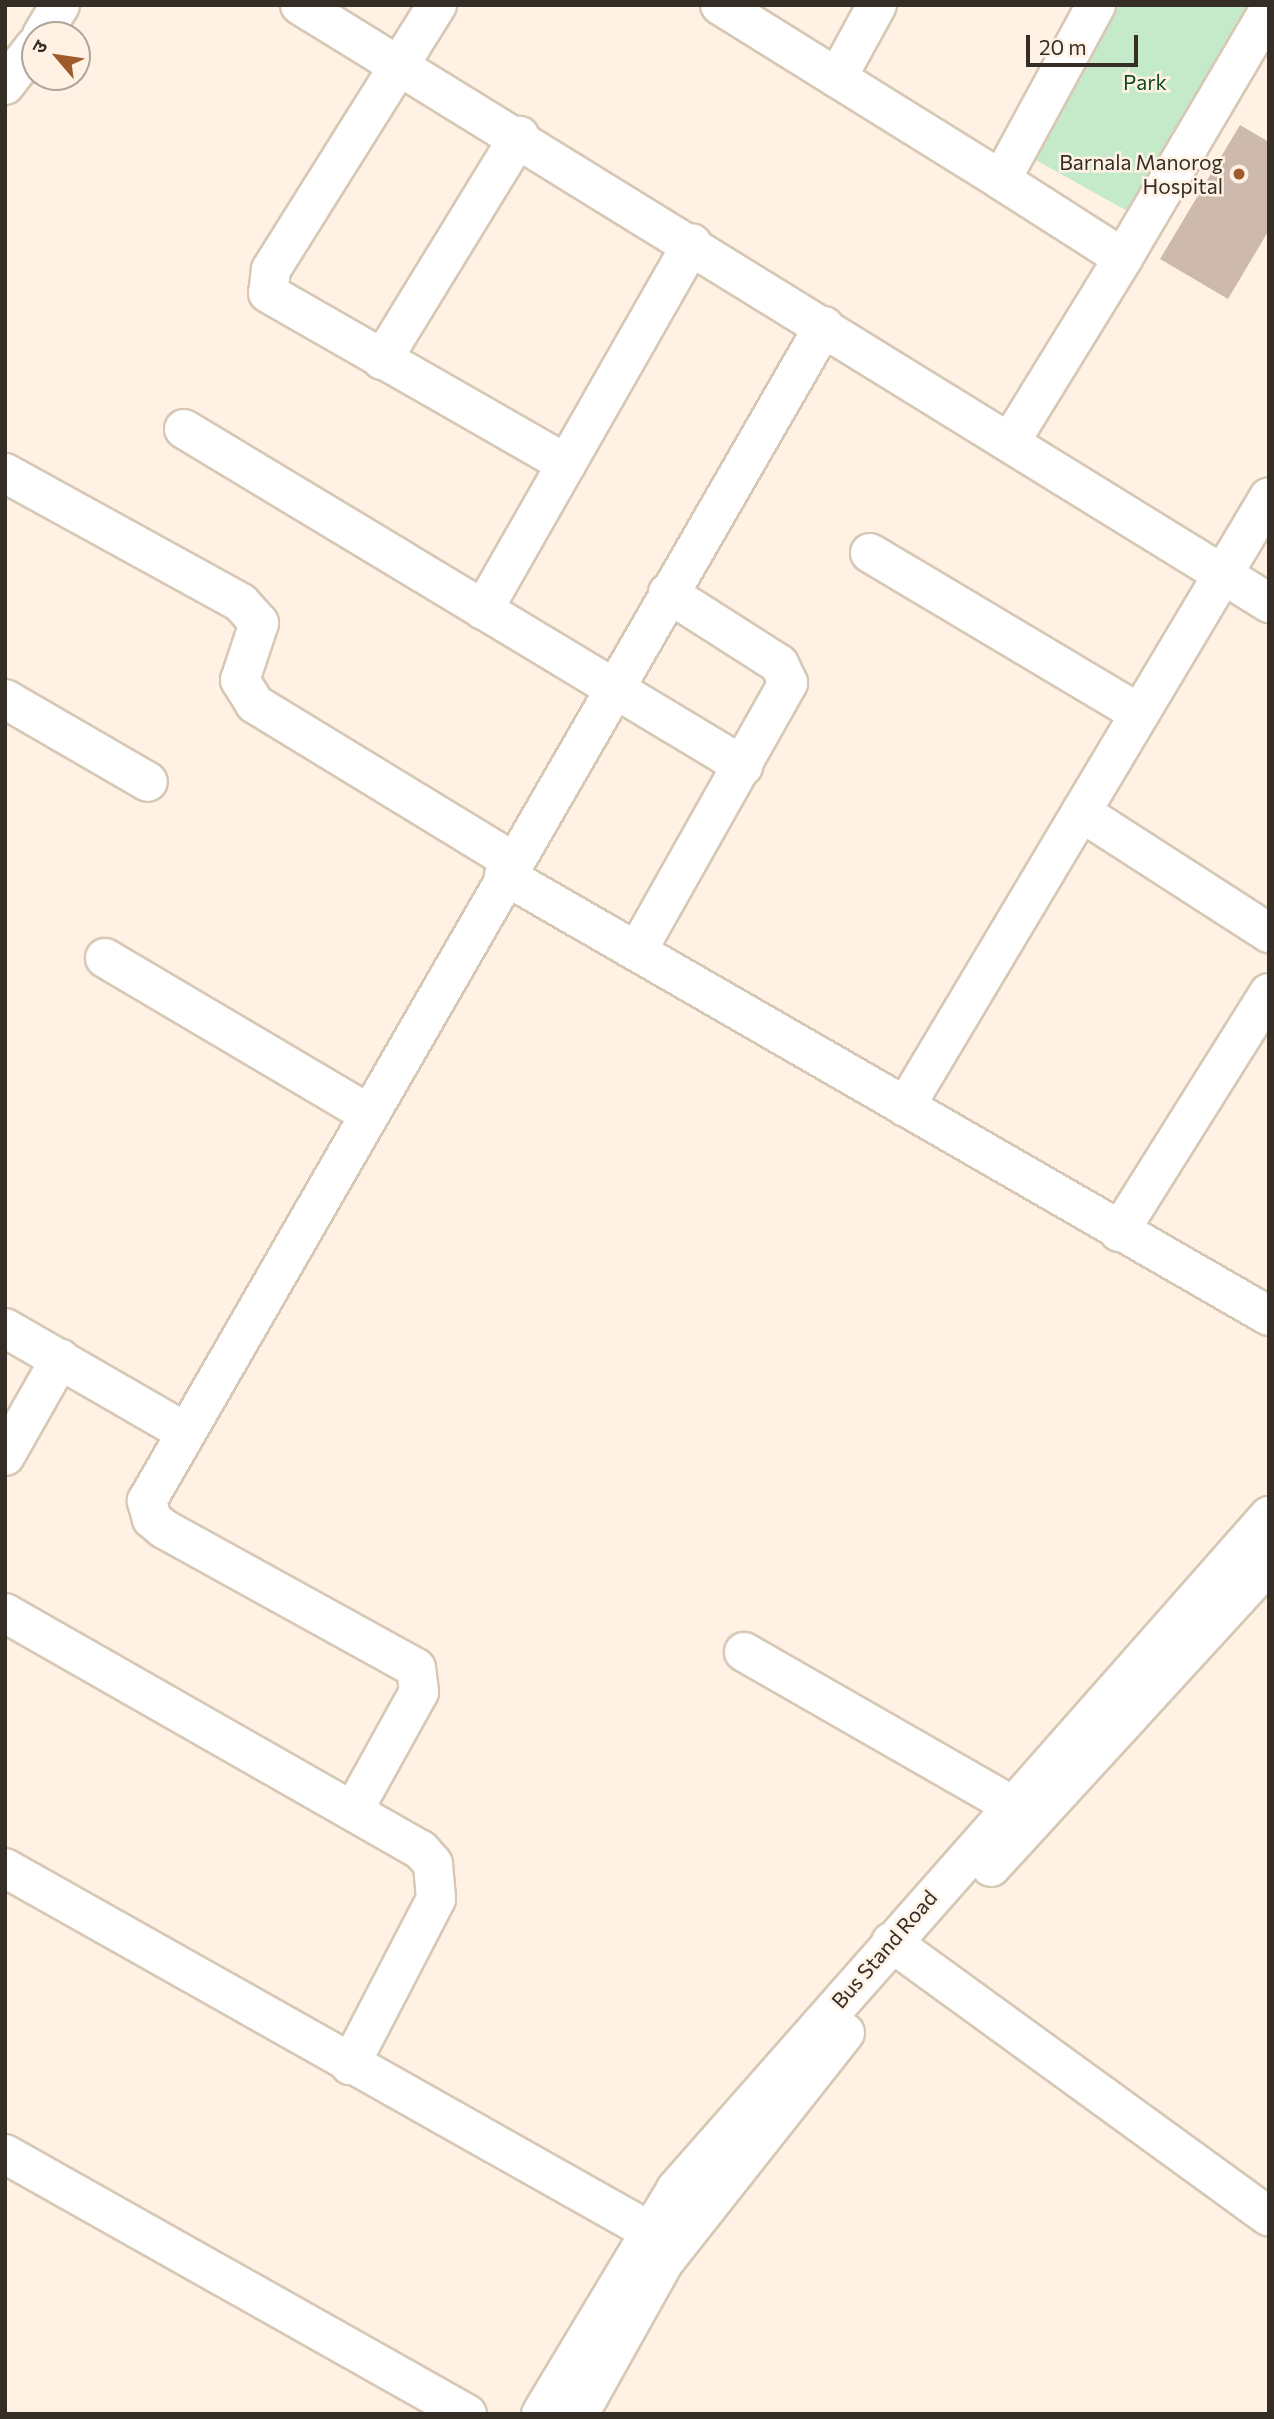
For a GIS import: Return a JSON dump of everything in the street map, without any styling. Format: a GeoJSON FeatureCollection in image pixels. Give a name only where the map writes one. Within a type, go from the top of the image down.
{"type":"FeatureCollection","features":[{"type":"Feature","properties":{"kind":"street"},"geometry":{"type":"LineString","coordinates":[[50,21],[60,5]]}},
{"type":"Feature","properties":{"kind":"street"},"geometry":{"type":"LineString","coordinates":[[300,5],[403,64],[1269,603]]}},
{"type":"Feature","properties":{"kind":"street"},"geometry":{"type":"LineString","coordinates":[[437,5],[403,64],[265,282],[278,301],[567,464]]}},
{"type":"Feature","properties":{"kind":"street"},"geometry":{"type":"LineString","coordinates":[[720,5],[1123,258]]}},
{"type":"Feature","properties":{"kind":"street"},"geometry":{"type":"LineString","coordinates":[[837,78],[877,5]]}},
{"type":"Feature","properties":{"kind":"street"},"geometry":{"type":"LineString","coordinates":[[1001,180],[1096,5]]}},
{"type":"Feature","properties":{"kind":"street"},"geometry":{"type":"LineString","coordinates":[[1010,442],[1123,258],[1269,10]]}},
{"type":"Feature","properties":{"kind":"street"},"geometry":{"type":"LineString","coordinates":[[5,85],[21,64]]}},
{"type":"Feature","properties":{"kind":"street"},"geometry":{"type":"LineString","coordinates":[[382,360],[519,136]]}},
{"type":"Feature","properties":{"kind":"street"},"geometry":{"type":"LineString","coordinates":[[483,610],[692,243]]}},
{"type":"Feature","properties":{"kind":"street"},"geometry":{"type":"LineString","coordinates":[[353,1811],[419,1692],[416,1668],[152,1519],[148,1501],[508,868],[824,326]]}},
{"type":"Feature","properties":{"kind":"street"},"geometry":{"type":"LineString","coordinates":[[184,429],[743,766]]}},
{"type":"Feature","properties":{"kind":"street"},"geometry":{"type":"LineString","coordinates":[[5,473],[241,603],[259,623],[240,680],[255,704],[637,951],[1269,1316]]}},
{"type":"Feature","properties":{"kind":"street"},"geometry":{"type":"LineString","coordinates":[[905,1107],[1269,497]]}},
{"type":"Feature","properties":{"kind":"street"},"geometry":{"type":"LineString","coordinates":[[870,554],[1140,714]]}},
{"type":"Feature","properties":{"kind":"street"},"geometry":{"type":"LineString","coordinates":[[637,951],[785,693],[786,673],[668,593]]}},
{"type":"Feature","properties":{"kind":"street"},"geometry":{"type":"LineString","coordinates":[[5,699],[148,782]]}},
{"type":"Feature","properties":{"kind":"street"},"geometry":{"type":"LineString","coordinates":[[1082,812],[1269,933]]}},
{"type":"Feature","properties":{"kind":"street"},"geometry":{"type":"LineString","coordinates":[[104,958],[369,1114]]}},
{"type":"Feature","properties":{"kind":"street"},"geometry":{"type":"LineString","coordinates":[[1119,1231],[1269,993]]}},
{"type":"Feature","properties":{"kind":"street"},"geometry":{"type":"LineString","coordinates":[[5,1328],[186,1432]]}},
{"type":"Feature","properties":{"kind":"street"},"geometry":{"type":"LineString","coordinates":[[5,1456],[60,1359]]}},
{"type":"Feature","properties":{"kind":"street","name":"Bus Stand Road"},"geometry":{"type":"LineString","coordinates":[[579,2414],[664,2262],[703,2206],[1011,1805],[1269,1516]]}},
{"type":"Feature","properties":{"kind":"street","name":"Bus Stand Road"},"geometry":{"type":"LineString","coordinates":[[541,2414],[646,2229],[901,1950],[1269,1564]]}},
{"type":"Feature","properties":{"kind":"street"},"geometry":{"type":"LineString","coordinates":[[5,1613],[421,1850],[440,1881],[436,1899],[350,2065]]}},
{"type":"Feature","properties":{"kind":"street"},"geometry":{"type":"LineString","coordinates":[[744,1652],[1011,1805]]}},
{"type":"Feature","properties":{"kind":"street"},"geometry":{"type":"LineString","coordinates":[[5,1868],[350,2065],[646,2229]]}},
{"type":"Feature","properties":{"kind":"street"},"geometry":{"type":"LineString","coordinates":[[901,1950],[1269,2217]]}},
{"type":"Feature","properties":{"kind":"street"},"geometry":{"type":"LineString","coordinates":[[5,2154],[467,2414]]}},
{"type":"Feature","properties":{"kind":"green space","name":"Park"},"geometry":{"type":"Polygon","coordinates":[[[1119,5],[1256,5],[1138,217],[1034,159],[1119,5]]]}},
{"type":"Feature","properties":{"kind":"building"},"geometry":{"type":"Polygon","coordinates":[[[1240,125],[1269,142],[1269,230],[1228,299],[1160,259],[1240,125]]]}},
{"type":"Feature","properties":{"kind":"place","name":"Barnala Manorog Hospital"},"geometry":{"type":"Point","coordinates":[1239,174]}}]}
